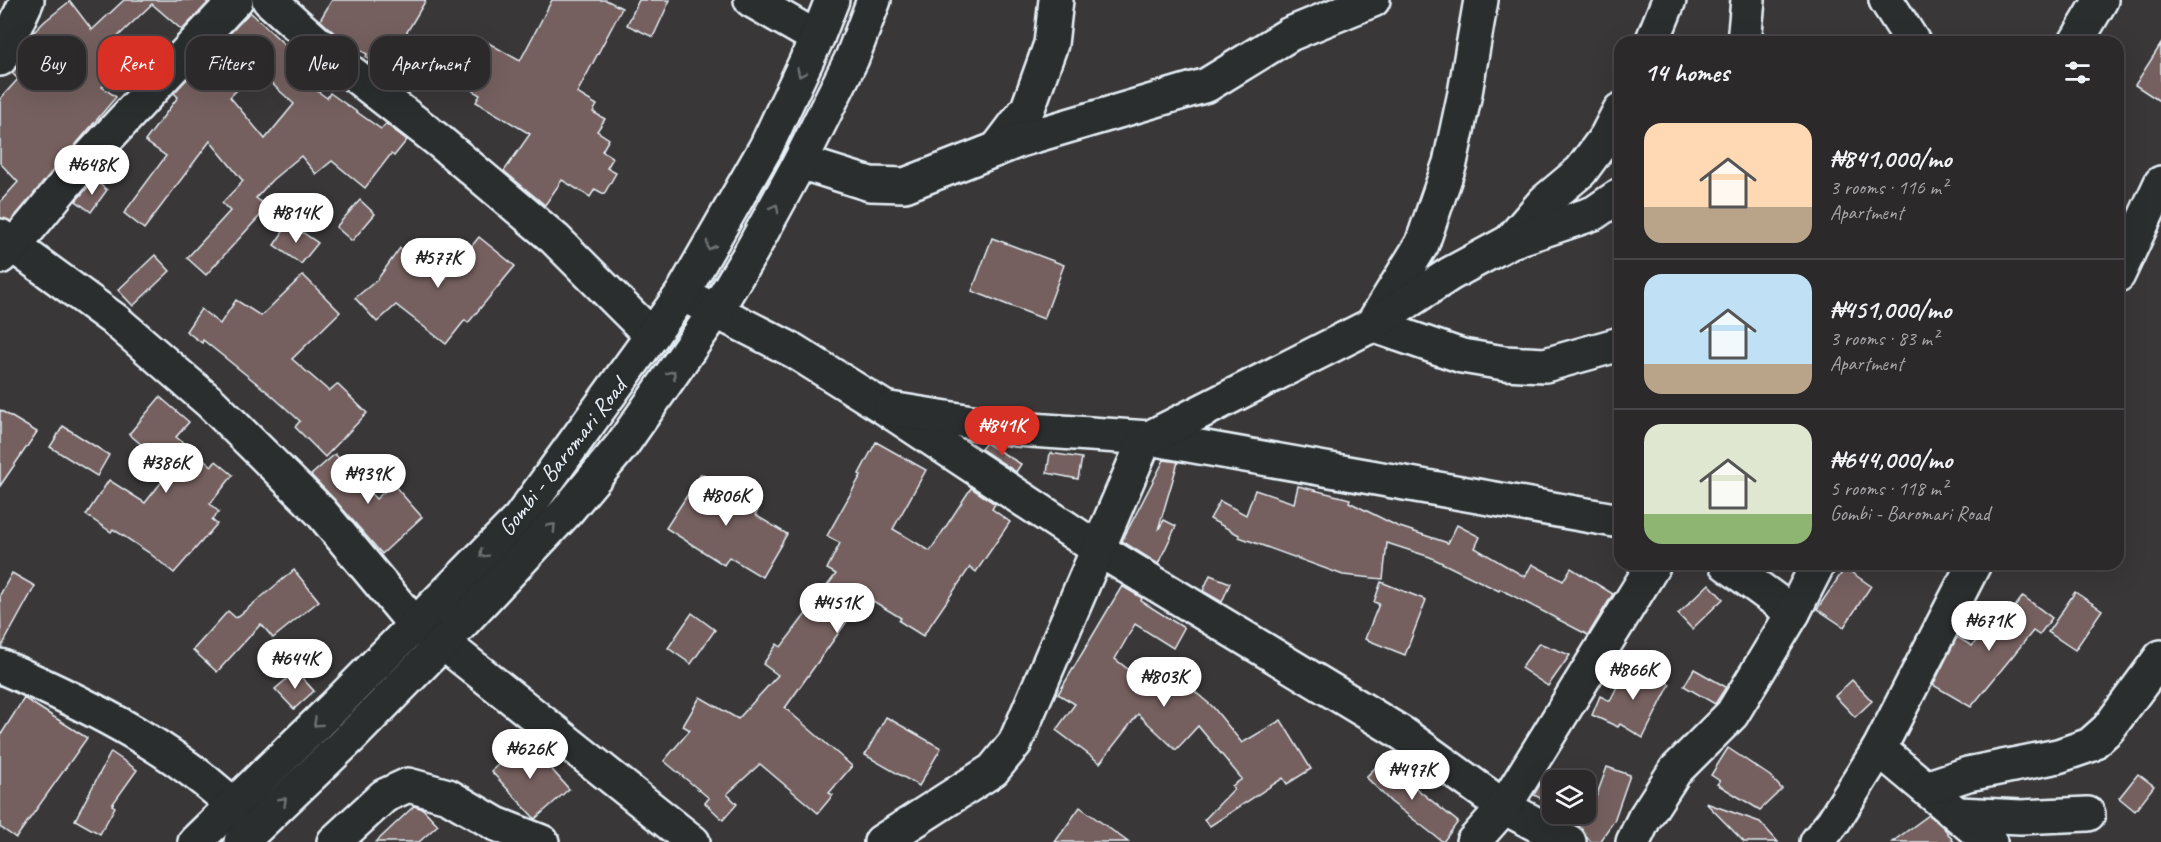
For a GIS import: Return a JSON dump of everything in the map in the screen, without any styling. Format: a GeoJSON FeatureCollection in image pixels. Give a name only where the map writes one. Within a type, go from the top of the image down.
{"type":"FeatureCollection","features":[{"type":"Feature","properties":{"kind":"street"},"geometry":{"type":"LineString","coordinates":[[0,59],[27,0]]}},
{"type":"Feature","properties":{"kind":"street"},"geometry":{"type":"LineString","coordinates":[[236,0],[4,246],[114,320],[211,403],[321,512],[415,625],[443,643],[693,842]]}},
{"type":"Feature","properties":{"kind":"street"},"geometry":{"type":"LineString","coordinates":[[269,0],[350,71],[439,141],[555,239],[652,336]]}},
{"type":"Feature","properties":{"kind":"street"},"geometry":{"type":"LineString","coordinates":[[751,0],[817,38]]}},
{"type":"Feature","properties":{"kind":"street","name":"Gombi - Baromari Road"},"geometry":{"type":"LineString","coordinates":[[195,842],[520,518],[682,294],[766,147],[817,38],[832,0]]}},
{"type":"Feature","properties":{"kind":"street","name":"Gombi - Baromari Road"},"geometry":{"type":"LineString","coordinates":[[249,835],[351,737],[443,643],[566,512],[608,462],[716,312],[800,162],[852,58],[874,0]]}},
{"type":"Feature","properties":{"kind":"street"},"geometry":{"type":"LineString","coordinates":[[997,149],[1028,108],[1051,44],[1056,0]]}},
{"type":"Feature","properties":{"kind":"street"},"geometry":{"type":"LineString","coordinates":[[800,162],[870,184],[905,185],[997,149],[1207,85],[1290,34],[1373,0]]}},
{"type":"Feature","properties":{"kind":"street"},"geometry":{"type":"LineString","coordinates":[[1372,325],[1422,244],[1450,163],[1481,0]]}},
{"type":"Feature","properties":{"kind":"street"},"geometry":{"type":"LineString","coordinates":[[1654,36],[1669,0]]}},
{"type":"Feature","properties":{"kind":"street"},"geometry":{"type":"LineString","coordinates":[[1745,36],[1748,0]]}},
{"type":"Feature","properties":{"kind":"street"},"geometry":{"type":"LineString","coordinates":[[1886,0],[1909,36]]}},
{"type":"Feature","properties":{"kind":"street"},"geometry":{"type":"LineString","coordinates":[[2080,36],[2101,0]]}},
{"type":"Feature","properties":{"kind":"street"},"geometry":{"type":"LineString","coordinates":[[1511,241],[1544,202],[1581,171],[1606,137],[1614,122]]}},
{"type":"Feature","properties":{"kind":"street"},"geometry":{"type":"LineString","coordinates":[[2124,262],[2161,183]]}},
{"type":"Feature","properties":{"kind":"street"},"geometry":{"type":"LineString","coordinates":[[881,842],[993,770],[1015,743],[1143,444],[1149,438],[1372,325],[1450,274],[1511,241],[1594,213],[1614,199]]}},
{"type":"Feature","properties":{"kind":"street"},"geometry":{"type":"LineString","coordinates":[[682,294],[795,351],[1098,549],[1402,735],[1504,807],[1569,842]]}},
{"type":"Feature","properties":{"kind":"street"},"geometry":{"type":"LineString","coordinates":[[1372,325],[1462,356],[1504,363],[1545,365],[1614,346]]}},
{"type":"Feature","properties":{"kind":"street"},"geometry":{"type":"LineString","coordinates":[[885,408],[1016,429],[1149,438],[1614,520]]}},
{"type":"Feature","properties":{"kind":"street"},"geometry":{"type":"LineString","coordinates":[[1473,842],[1504,807],[1650,570]]}},
{"type":"Feature","properties":{"kind":"street"},"geometry":{"type":"LineString","coordinates":[[1734,570],[1793,612]]}},
{"type":"Feature","properties":{"kind":"street"},"geometry":{"type":"LineString","coordinates":[[1632,842],[1675,771],[1732,714],[1793,612],[1815,570]]}},
{"type":"Feature","properties":{"kind":"street"},"geometry":{"type":"LineString","coordinates":[[1816,842],[1833,822],[1879,749],[1971,570]]}},
{"type":"Feature","properties":{"kind":"street"},"geometry":{"type":"LineString","coordinates":[[1926,788],[1968,774],[2058,756],[2090,745],[2108,729],[2161,657]]}},
{"type":"Feature","properties":{"kind":"street"},"geometry":{"type":"LineString","coordinates":[[0,666],[52,689],[172,755],[234,804],[249,835]]}},
{"type":"Feature","properties":{"kind":"street"},"geometry":{"type":"LineString","coordinates":[[1879,749],[1990,842]]}},
{"type":"Feature","properties":{"kind":"street"},"geometry":{"type":"LineString","coordinates":[[334,842],[384,796],[408,785],[448,796],[496,824],[542,842]]}},
{"type":"Feature","properties":{"kind":"street"},"geometry":{"type":"LineString","coordinates":[[1958,814],[2021,817],[2088,814]]}},
{"type":"Feature","properties":{"kind":"building"},"geometry":{"type":"Polygon","coordinates":[[[124,0],[205,0],[208,3],[182,30],[152,4],[118,36],[98,36],[98,90],[106,90],[116,97],[11,221],[0,218],[0,202],[18,182],[0,163],[0,99],[18,79],[18,90],[86,90],[86,36],[31,36],[45,21],[70,1],[92,30],[124,0]]]}},
{"type":"Feature","properties":{"kind":"building"},"geometry":{"type":"Polygon","coordinates":[[[332,0],[426,0],[405,36],[370,36],[370,60],[366,57],[367,54],[358,49],[358,36],[338,36],[320,20],[332,0]]]}},
{"type":"Feature","properties":{"kind":"building"},"geometry":{"type":"Polygon","coordinates":[[[552,0],[606,0],[622,8],[577,93],[597,105],[593,112],[605,119],[597,131],[609,139],[602,151],[613,158],[607,168],[616,173],[604,194],[595,189],[590,197],[562,180],[545,205],[504,171],[530,134],[476,102],[480,95],[473,91],[490,90],[490,44],[520,61],[552,0]]]}},
{"type":"Feature","properties":{"kind":"building"},"geometry":{"type":"Polygon","coordinates":[[[639,0],[670,0],[653,37],[627,25],[639,0]]]}},
{"type":"Feature","properties":{"kind":"building"},"geometry":{"type":"Polygon","coordinates":[[[250,12],[286,46],[286,90],[316,90],[327,98],[330,93],[381,129],[386,124],[407,140],[394,156],[391,154],[365,188],[332,161],[316,174],[301,156],[272,180],[256,198],[268,207],[206,275],[187,258],[230,211],[222,203],[243,181],[210,141],[144,229],[124,213],[166,156],[145,141],[178,97],[174,93],[186,80],[186,90],[237,90],[230,97],[265,139],[294,104],[274,86],[274,36],[227,36],[250,12]]]}},
{"type":"Feature","properties":{"kind":"building"},"geometry":{"type":"Polygon","coordinates":[[[2161,44],[2161,102],[2135,85],[2161,44]]]}},
{"type":"Feature","properties":{"kind":"building"},"geometry":{"type":"Polygon","coordinates":[[[18,65],[18,79],[12,73],[18,65]]]}},
{"type":"Feature","properties":{"kind":"building"},"geometry":{"type":"Polygon","coordinates":[[[94,180],[107,190],[91,212],[76,201],[94,180]]]}},
{"type":"Feature","properties":{"kind":"building"},"geometry":{"type":"Polygon","coordinates":[[[360,200],[375,214],[352,241],[336,227],[360,200]]]}},
{"type":"Feature","properties":{"kind":"building"},"geometry":{"type":"Polygon","coordinates":[[[289,223],[318,243],[301,264],[274,245],[289,223]]]}},
{"type":"Feature","properties":{"kind":"building"},"geometry":{"type":"Polygon","coordinates":[[[479,237],[515,266],[468,323],[465,320],[446,344],[396,305],[377,322],[355,298],[377,280],[400,248],[443,281],[479,237]]]}},
{"type":"Feature","properties":{"kind":"building"},"geometry":{"type":"Polygon","coordinates":[[[992,238],[1064,265],[1044,319],[972,291],[992,238]]]}},
{"type":"Feature","properties":{"kind":"building"},"geometry":{"type":"Polygon","coordinates":[[[155,255],[170,271],[133,306],[118,290],[155,255]]]}},
{"type":"Feature","properties":{"kind":"building"},"geometry":{"type":"Polygon","coordinates":[[[303,275],[340,312],[292,359],[329,391],[337,384],[367,413],[325,457],[295,427],[300,421],[203,340],[202,343],[186,331],[201,309],[220,324],[236,300],[261,316],[303,275]]]}},
{"type":"Feature","properties":{"kind":"building"},"geometry":{"type":"Polygon","coordinates":[[[160,397],[189,422],[176,437],[212,466],[216,461],[233,475],[210,504],[219,512],[212,520],[217,524],[174,573],[148,552],[113,529],[111,532],[86,515],[109,480],[145,503],[171,470],[129,434],[160,397]]]}},
{"type":"Feature","properties":{"kind":"building"},"geometry":{"type":"Polygon","coordinates":[[[0,410],[37,432],[0,486],[0,410]]]}},
{"type":"Feature","properties":{"kind":"building"},"geometry":{"type":"Polygon","coordinates":[[[63,426],[109,455],[97,476],[50,447],[63,426]]]}},
{"type":"Feature","properties":{"kind":"building"},"geometry":{"type":"Polygon","coordinates":[[[876,442],[926,470],[893,529],[930,551],[971,488],[995,504],[992,509],[1010,522],[976,572],[970,567],[923,636],[899,621],[901,618],[865,596],[785,708],[852,766],[829,793],[833,795],[818,813],[760,764],[727,794],[737,804],[723,820],[705,803],[709,798],[664,761],[690,730],[683,726],[700,697],[738,719],[778,675],[763,664],[777,644],[781,647],[836,574],[827,569],[840,543],[827,536],[861,475],[859,474],[876,442]]]}},
{"type":"Feature","properties":{"kind":"building"},"geometry":{"type":"Polygon","coordinates":[[[986,443],[1021,464],[1016,472],[981,449],[986,443]]]}},
{"type":"Feature","properties":{"kind":"building"},"geometry":{"type":"Polygon","coordinates":[[[1050,453],[1082,458],[1078,479],[1047,473],[1050,453]]]}},
{"type":"Feature","properties":{"kind":"building"},"geometry":{"type":"Polygon","coordinates":[[[335,454],[376,499],[393,484],[422,517],[382,554],[311,475],[335,454]]]}},
{"type":"Feature","properties":{"kind":"building"},"geometry":{"type":"Polygon","coordinates":[[[1164,460],[1178,462],[1158,530],[1164,520],[1176,526],[1158,564],[1122,541],[1164,460]]]}},
{"type":"Feature","properties":{"kind":"building"},"geometry":{"type":"Polygon","coordinates":[[[701,474],[758,510],[755,515],[787,534],[762,577],[729,557],[724,565],[666,528],[701,474]]]}},
{"type":"Feature","properties":{"kind":"building"},"geometry":{"type":"Polygon","coordinates":[[[1298,486],[1350,499],[1349,502],[1397,526],[1448,543],[1457,525],[1480,537],[1475,548],[1525,577],[1532,564],[1563,581],[1571,568],[1613,594],[1588,635],[1500,589],[1499,591],[1430,557],[1387,543],[1383,579],[1343,575],[1239,537],[1210,519],[1220,501],[1246,515],[1255,490],[1294,503],[1298,486]]]}},
{"type":"Feature","properties":{"kind":"building"},"geometry":{"type":"Polygon","coordinates":[[[294,570],[319,601],[273,638],[261,624],[217,672],[193,650],[228,611],[236,618],[294,570]]]}},
{"type":"Feature","properties":{"kind":"building"},"geometry":{"type":"Polygon","coordinates":[[[1844,570],[1848,570],[1871,586],[1844,627],[1817,609],[1844,570]]]}},
{"type":"Feature","properties":{"kind":"building"},"geometry":{"type":"Polygon","coordinates":[[[12,573],[35,586],[1,648],[0,595],[12,573]]]}},
{"type":"Feature","properties":{"kind":"building"},"geometry":{"type":"Polygon","coordinates":[[[1210,575],[1230,583],[1222,602],[1203,591],[1210,575]]]}},
{"type":"Feature","properties":{"kind":"building"},"geometry":{"type":"Polygon","coordinates":[[[1381,582],[1426,600],[1405,655],[1365,639],[1379,604],[1374,602],[1381,582]]]}},
{"type":"Feature","properties":{"kind":"building"},"geometry":{"type":"Polygon","coordinates":[[[1709,584],[1723,599],[1692,629],[1678,614],[1709,584]]]}},
{"type":"Feature","properties":{"kind":"building"},"geometry":{"type":"Polygon","coordinates":[[[1122,586],[1184,628],[1173,648],[1135,624],[1115,659],[1165,698],[1180,679],[1213,707],[1242,743],[1281,720],[1311,769],[1287,784],[1283,778],[1210,826],[1204,820],[1234,789],[1232,786],[1242,779],[1198,726],[1176,750],[1138,714],[1100,763],[1056,730],[1075,704],[1058,694],[1122,586]]]}},
{"type":"Feature","properties":{"kind":"building"},"geometry":{"type":"Polygon","coordinates":[[[2075,592],[2102,610],[2075,650],[2048,632],[2075,592]]]}},
{"type":"Feature","properties":{"kind":"building"},"geometry":{"type":"Polygon","coordinates":[[[2023,596],[2052,618],[2039,635],[2033,631],[1971,707],[1933,685],[1957,637],[1972,646],[2001,610],[2008,616],[2023,596]]]}},
{"type":"Feature","properties":{"kind":"building"},"geometry":{"type":"Polygon","coordinates":[[[692,613],[715,630],[691,664],[668,648],[692,613]]]}},
{"type":"Feature","properties":{"kind":"building"},"geometry":{"type":"Polygon","coordinates":[[[1539,643],[1570,655],[1548,686],[1521,668],[1539,643]]]}},
{"type":"Feature","properties":{"kind":"building"},"geometry":{"type":"Polygon","coordinates":[[[1628,664],[1670,684],[1643,738],[1620,724],[1618,727],[1592,715],[1600,696],[1610,701],[1628,664]]]}},
{"type":"Feature","properties":{"kind":"building"},"geometry":{"type":"Polygon","coordinates":[[[1694,669],[1726,687],[1715,704],[1684,686],[1694,669]]]}},
{"type":"Feature","properties":{"kind":"building"},"geometry":{"type":"Polygon","coordinates":[[[296,671],[314,691],[294,709],[275,689],[296,671]]]}},
{"type":"Feature","properties":{"kind":"building"},"geometry":{"type":"Polygon","coordinates":[[[1852,680],[1872,701],[1855,717],[1835,696],[1852,680]]]}},
{"type":"Feature","properties":{"kind":"building"},"geometry":{"type":"Polygon","coordinates":[[[24,698],[87,738],[16,838],[0,827],[0,736],[24,698]]]}},
{"type":"Feature","properties":{"kind":"building"},"geometry":{"type":"Polygon","coordinates":[[[886,717],[941,748],[919,786],[865,755],[886,717]]]}},
{"type":"Feature","properties":{"kind":"building"},"geometry":{"type":"Polygon","coordinates":[[[526,740],[569,789],[535,819],[491,771],[526,740]]]}},
{"type":"Feature","properties":{"kind":"building"},"geometry":{"type":"Polygon","coordinates":[[[1728,748],[1770,776],[1782,789],[1760,810],[1717,784],[1720,781],[1711,775],[1728,748]]]}},
{"type":"Feature","properties":{"kind":"building"},"geometry":{"type":"Polygon","coordinates":[[[111,752],[137,770],[112,805],[115,807],[100,834],[75,820],[111,752]]]}},
{"type":"Feature","properties":{"kind":"building"},"geometry":{"type":"Polygon","coordinates":[[[1382,761],[1458,822],[1443,842],[1391,802],[1366,777],[1382,761]]]}},
{"type":"Feature","properties":{"kind":"building"},"geometry":{"type":"Polygon","coordinates":[[[1607,767],[1630,775],[1614,821],[1599,842],[1591,842],[1574,824],[1596,824],[1596,797],[1607,767]]]}},
{"type":"Feature","properties":{"kind":"building"},"geometry":{"type":"Polygon","coordinates":[[[2138,774],[2154,786],[2135,811],[2119,798],[2138,774]]]}},
{"type":"Feature","properties":{"kind":"building"},"geometry":{"type":"Polygon","coordinates":[[[1542,781],[1542,799],[1534,795],[1542,781]]]}},
{"type":"Feature","properties":{"kind":"building"},"geometry":{"type":"Polygon","coordinates":[[[1706,803],[1760,822],[1778,842],[1744,842],[1706,803]]]}},
{"type":"Feature","properties":{"kind":"building"},"geometry":{"type":"Polygon","coordinates":[[[414,806],[423,809],[438,825],[419,842],[376,842],[414,806]]]}},
{"type":"Feature","properties":{"kind":"building"},"geometry":{"type":"Polygon","coordinates":[[[1080,807],[1128,842],[1055,842],[1080,807]]]}},
{"type":"Feature","properties":{"kind":"building"},"geometry":{"type":"Polygon","coordinates":[[[1929,815],[1944,828],[1954,842],[1892,842],[1929,815]]]}}]}
